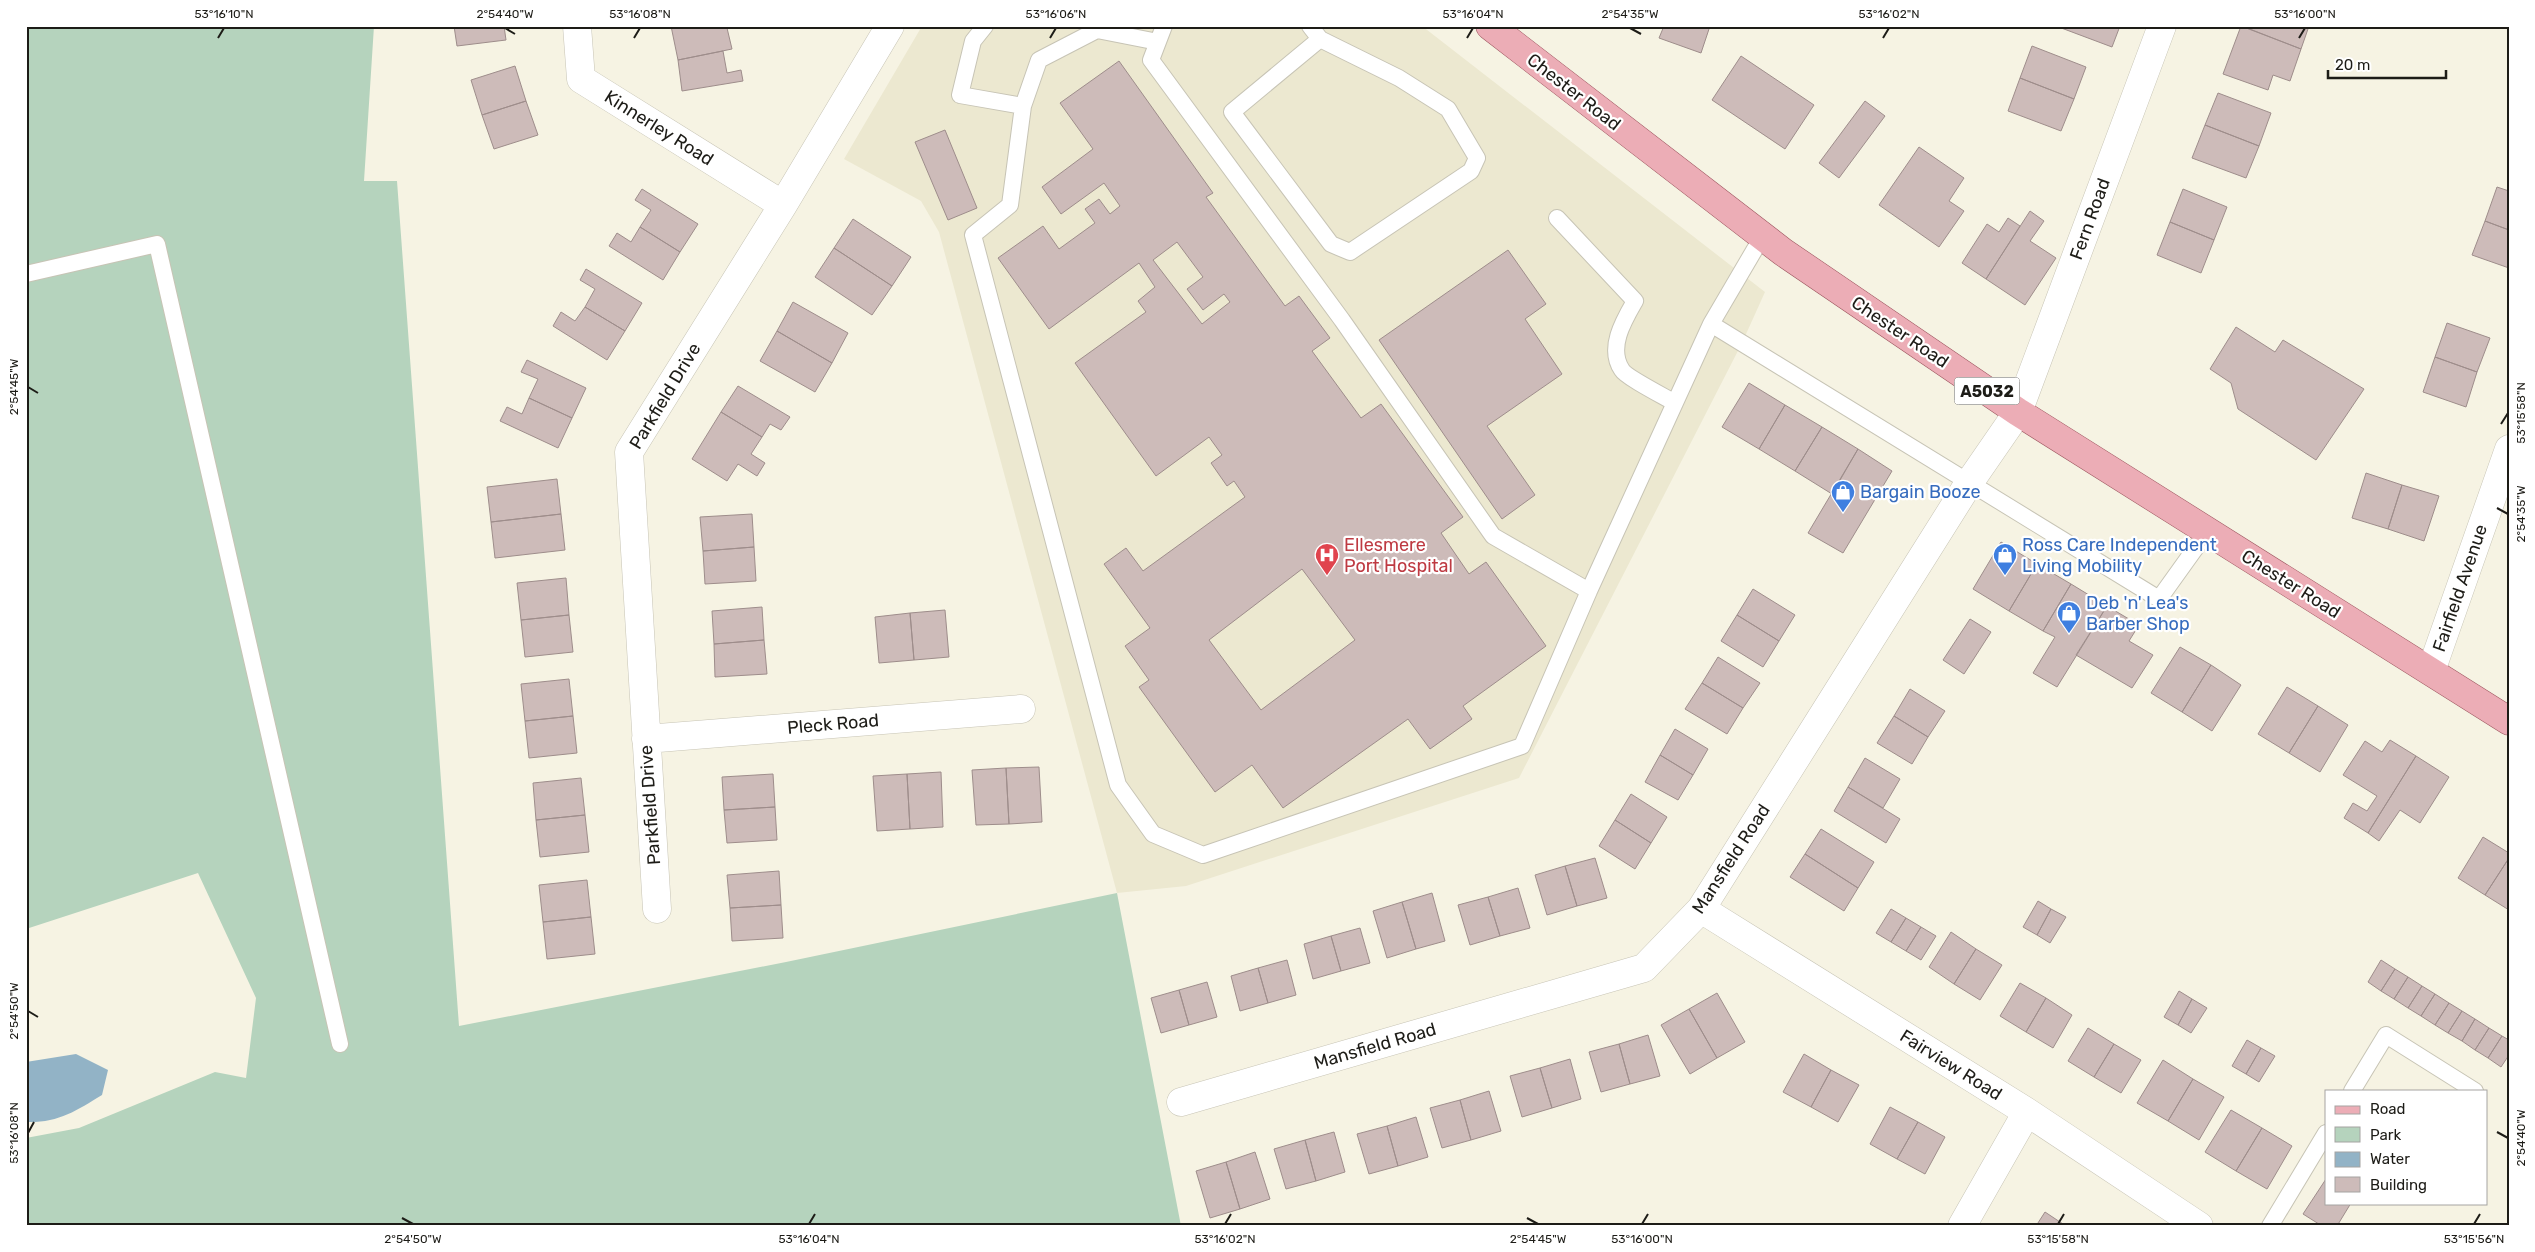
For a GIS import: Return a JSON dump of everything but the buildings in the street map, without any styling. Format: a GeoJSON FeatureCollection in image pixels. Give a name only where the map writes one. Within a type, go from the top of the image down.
{"type":"FeatureCollection","features":[{"type":"Feature","properties":{"kind":"main road","name":"Chester Road"},"geometry":{"type":"LineString","coordinates":[[1505,32],[1762,237],[2018,412],[2509,721]]}},
{"type":"Feature","properties":{"kind":"street","name":"Kinnerley Road"},"geometry":{"type":"LineString","coordinates":[[577,26],[581,79],[783,205]]}},
{"type":"Feature","properties":{"kind":"street","name":"Parkfield Drive"},"geometry":{"type":"LineString","coordinates":[[657,909],[630,452],[783,205],[890,26]]}},
{"type":"Feature","properties":{"kind":"street","name":"Fern Road"},"geometry":{"type":"LineString","coordinates":[[2018,412],[2162,26]]}},
{"type":"Feature","properties":{"kind":"street","name":"Mansfield Road"},"geometry":{"type":"LineString","coordinates":[[1181,1102],[1644,968],[1701,909],[1969,483],[2018,412]]}},
{"type":"Feature","properties":{"kind":"street","name":"Fairfield Avenue"},"geometry":{"type":"LineString","coordinates":[[2431,671],[2509,449]]}},
{"type":"Feature","properties":{"kind":"street","name":"Pleck Road"},"geometry":{"type":"LineString","coordinates":[[646,739],[1021,709]]}},
{"type":"Feature","properties":{"kind":"street","name":"Fairview Road"},"geometry":{"type":"LineString","coordinates":[[1701,909],[2027,1112],[2199,1226]]}},
{"type":"Feature","properties":{"kind":"street"},"geometry":{"type":"LineString","coordinates":[[1962,1226],[2027,1112]]}},
{"type":"Feature","properties":{"kind":"lane"},"geometry":{"type":"LineString","coordinates":[[985,26],[973,41],[960,94],[1024,106]]}},
{"type":"Feature","properties":{"kind":"lane"},"geometry":{"type":"LineString","coordinates":[[1164,26],[1151,60],[1342,320],[1494,536],[1589,591]]}},
{"type":"Feature","properties":{"kind":"lane"},"geometry":{"type":"LineString","coordinates":[[1158,42],[1097,30],[1039,60],[1024,106],[1010,205],[973,235],[1118,785],[1153,834],[1203,855],[1522,746],[1589,591],[1712,324],[1762,237]]}},
{"type":"Feature","properties":{"kind":"lane"},"geometry":{"type":"LineString","coordinates":[[1315,32],[1399,78],[1448,109],[1477,158],[1471,171],[1350,252],[1331,244],[1232,112],[1315,32]]}},
{"type":"Feature","properties":{"kind":"lane"},"geometry":{"type":"LineString","coordinates":[[1557,218],[1635,301],[1621,325],[1616,354],[1622,371],[1675,403]]}},
{"type":"Feature","properties":{"kind":"lane"},"geometry":{"type":"LineString","coordinates":[[26,274],[157,244],[340,1044]]}},
{"type":"Feature","properties":{"kind":"lane"},"geometry":{"type":"LineString","coordinates":[[1712,324],[2159,599],[2207,532]]}},
{"type":"Feature","properties":{"kind":"lane"},"geometry":{"type":"LineString","coordinates":[[2353,1090],[2386,1035],[2473,1090]]}},
{"type":"Feature","properties":{"kind":"lane"},"geometry":{"type":"LineString","coordinates":[[2270,1226],[2325,1135]]}},
{"type":"Feature","properties":{"kind":"shaded area","name":"Ellesmere Port Hospital"},"geometry":{"type":"Polygon","coordinates":[[[922,26],[1422,26],[1765,292],[1742,343],[1519,778],[1186,886],[1117,893],[939,232],[921,201],[844,159],[922,26]]]}},
{"type":"Feature","properties":{"kind":"green space"},"geometry":{"type":"Polygon","coordinates":[[[26,26],[374,26],[364,181],[397,181],[459,1026],[786,962],[1117,893],[1181,1226],[26,1226],[26,1138],[79,1128],[215,1072],[246,1078],[256,998],[198,873],[26,929],[26,26]]]}},
{"type":"Feature","properties":{"kind":"water"},"geometry":{"type":"Polygon","coordinates":[[[76,1054],[108,1070],[102,1095],[66,1115],[37,1122],[26,1122],[26,1062],[76,1054]]]}},
{"type":"Feature","properties":{"kind":"place","name":"Bargain Booze"},"geometry":{"type":"Point","coordinates":[1843,513]}},
{"type":"Feature","properties":{"kind":"place","name":"Ellesmere Port Hospital"},"geometry":{"type":"Point","coordinates":[1327,576]}},
{"type":"Feature","properties":{"kind":"place","name":"Ross Care Independent Living Mobility"},"geometry":{"type":"Point","coordinates":[2005,576]}},
{"type":"Feature","properties":{"kind":"place","name":"Deb 'n' Lea's Barber Shop"},"geometry":{"type":"Point","coordinates":[2069,634]}}]}
